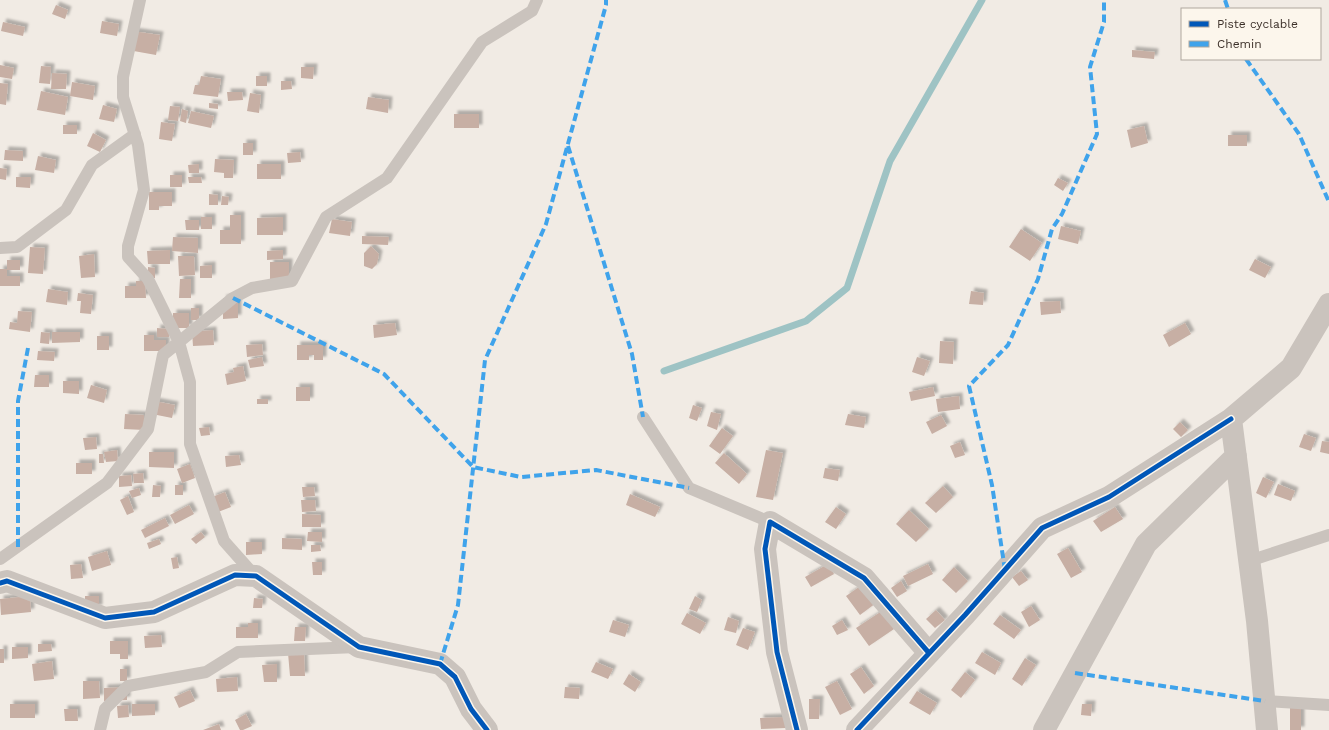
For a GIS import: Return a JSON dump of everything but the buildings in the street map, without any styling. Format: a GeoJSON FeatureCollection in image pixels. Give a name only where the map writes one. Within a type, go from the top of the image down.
{"type":"FeatureCollection","features":[{"type":"Feature","properties":{"kind":"street"},"geometry":{"type":"LineString","coordinates":[[857,730],[965,615],[1042,528],[1109,497],[1231,419],[1290,368],[1329,304]]}},
{"type":"Feature","properties":{"kind":"street"},"geometry":{"type":"LineString","coordinates":[[1231,419],[1249,561],[1267,730]]}},
{"type":"Feature","properties":{"kind":"street"},"geometry":{"type":"LineString","coordinates":[[1044,730],[1146,544],[1236,456]]}},
{"type":"Feature","properties":{"kind":"street"},"geometry":{"type":"LineString","coordinates":[[797,730],[777,652],[765,549],[770,522],[864,578],[928,653]]}},
{"type":"Feature","properties":{"kind":"street"},"geometry":{"type":"LineString","coordinates":[[0,583],[7,581],[105,618],[154,612],[235,575],[256,576],[360,647],[440,664],[455,677],[471,709],[487,730]]}},
{"type":"Feature","properties":{"kind":"lane"},"geometry":{"type":"LineString","coordinates":[[140,0],[123,77],[124,97],[138,145],[144,190],[128,246],[128,257],[148,280],[179,342],[190,382],[190,444],[224,541],[256,576]]}},
{"type":"Feature","properties":{"kind":"lane"},"geometry":{"type":"LineString","coordinates":[[0,559],[107,483],[148,429],[163,356],[233,298],[252,288],[292,281],[326,217],[387,178],[482,42],[532,11],[537,0]]}},
{"type":"Feature","properties":{"kind":"lane"},"geometry":{"type":"LineString","coordinates":[[0,248],[17,247],[66,210],[92,165],[135,134]]}},
{"type":"Feature","properties":{"kind":"lane"},"geometry":{"type":"LineString","coordinates":[[643,417],[689,488],[770,522]]}},
{"type":"Feature","properties":{"kind":"lane"},"geometry":{"type":"LineString","coordinates":[[1249,561],[1329,535]]}},
{"type":"Feature","properties":{"kind":"lane"},"geometry":{"type":"LineString","coordinates":[[100,730],[105,710],[128,686],[206,672],[238,652],[360,647]]}},
{"type":"Feature","properties":{"kind":"lane"},"geometry":{"type":"LineString","coordinates":[[1265,701],[1329,705]]}},
{"type":"Feature","properties":{"kind":"waterway"},"geometry":{"type":"LineString","coordinates":[[664,371],[806,321],[847,288],[890,161],[982,0]]}},
{"type":"Feature","properties":{"kind":"marked path"},"geometry":{"type":"LineString","coordinates":[[440,664],[458,605],[485,360],[546,224],[606,5],[606,0]]}},
{"type":"Feature","properties":{"kind":"marked path"},"geometry":{"type":"LineString","coordinates":[[1005,570],[992,485],[969,386],[1008,345],[1038,279],[1052,229],[1062,214],[1097,134],[1090,67],[1104,22],[1104,0]]}},
{"type":"Feature","properties":{"kind":"marked path"},"geometry":{"type":"LineString","coordinates":[[1225,0],[1228,8]]}},
{"type":"Feature","properties":{"kind":"marked path"},"geometry":{"type":"LineString","coordinates":[[1247,60],[1299,134],[1329,202]]}},
{"type":"Feature","properties":{"kind":"marked path"},"geometry":{"type":"LineString","coordinates":[[568,146],[632,354],[643,417]]}},
{"type":"Feature","properties":{"kind":"marked path"},"geometry":{"type":"LineString","coordinates":[[233,298],[384,374],[473,467],[521,477],[596,470],[689,488]]}},
{"type":"Feature","properties":{"kind":"marked path"},"geometry":{"type":"LineString","coordinates":[[18,547],[18,401],[28,348]]}},
{"type":"Feature","properties":{"kind":"marked path"},"geometry":{"type":"LineString","coordinates":[[1075,673],[1265,701]]}},
{"type":"Feature","properties":{"kind":"cycle path"},"geometry":{"type":"LineString","coordinates":[[857,730],[965,615],[1042,528],[1109,497],[1231,419]]}},
{"type":"Feature","properties":{"kind":"cycle path"},"geometry":{"type":"LineString","coordinates":[[797,730],[777,652],[765,549],[770,522],[864,578],[929,653]]}},
{"type":"Feature","properties":{"kind":"cycle path"},"geometry":{"type":"LineString","coordinates":[[0,583],[7,581],[105,618],[154,612],[235,575],[256,576],[359,647],[440,664],[455,677],[471,709],[487,730]]}}]}
